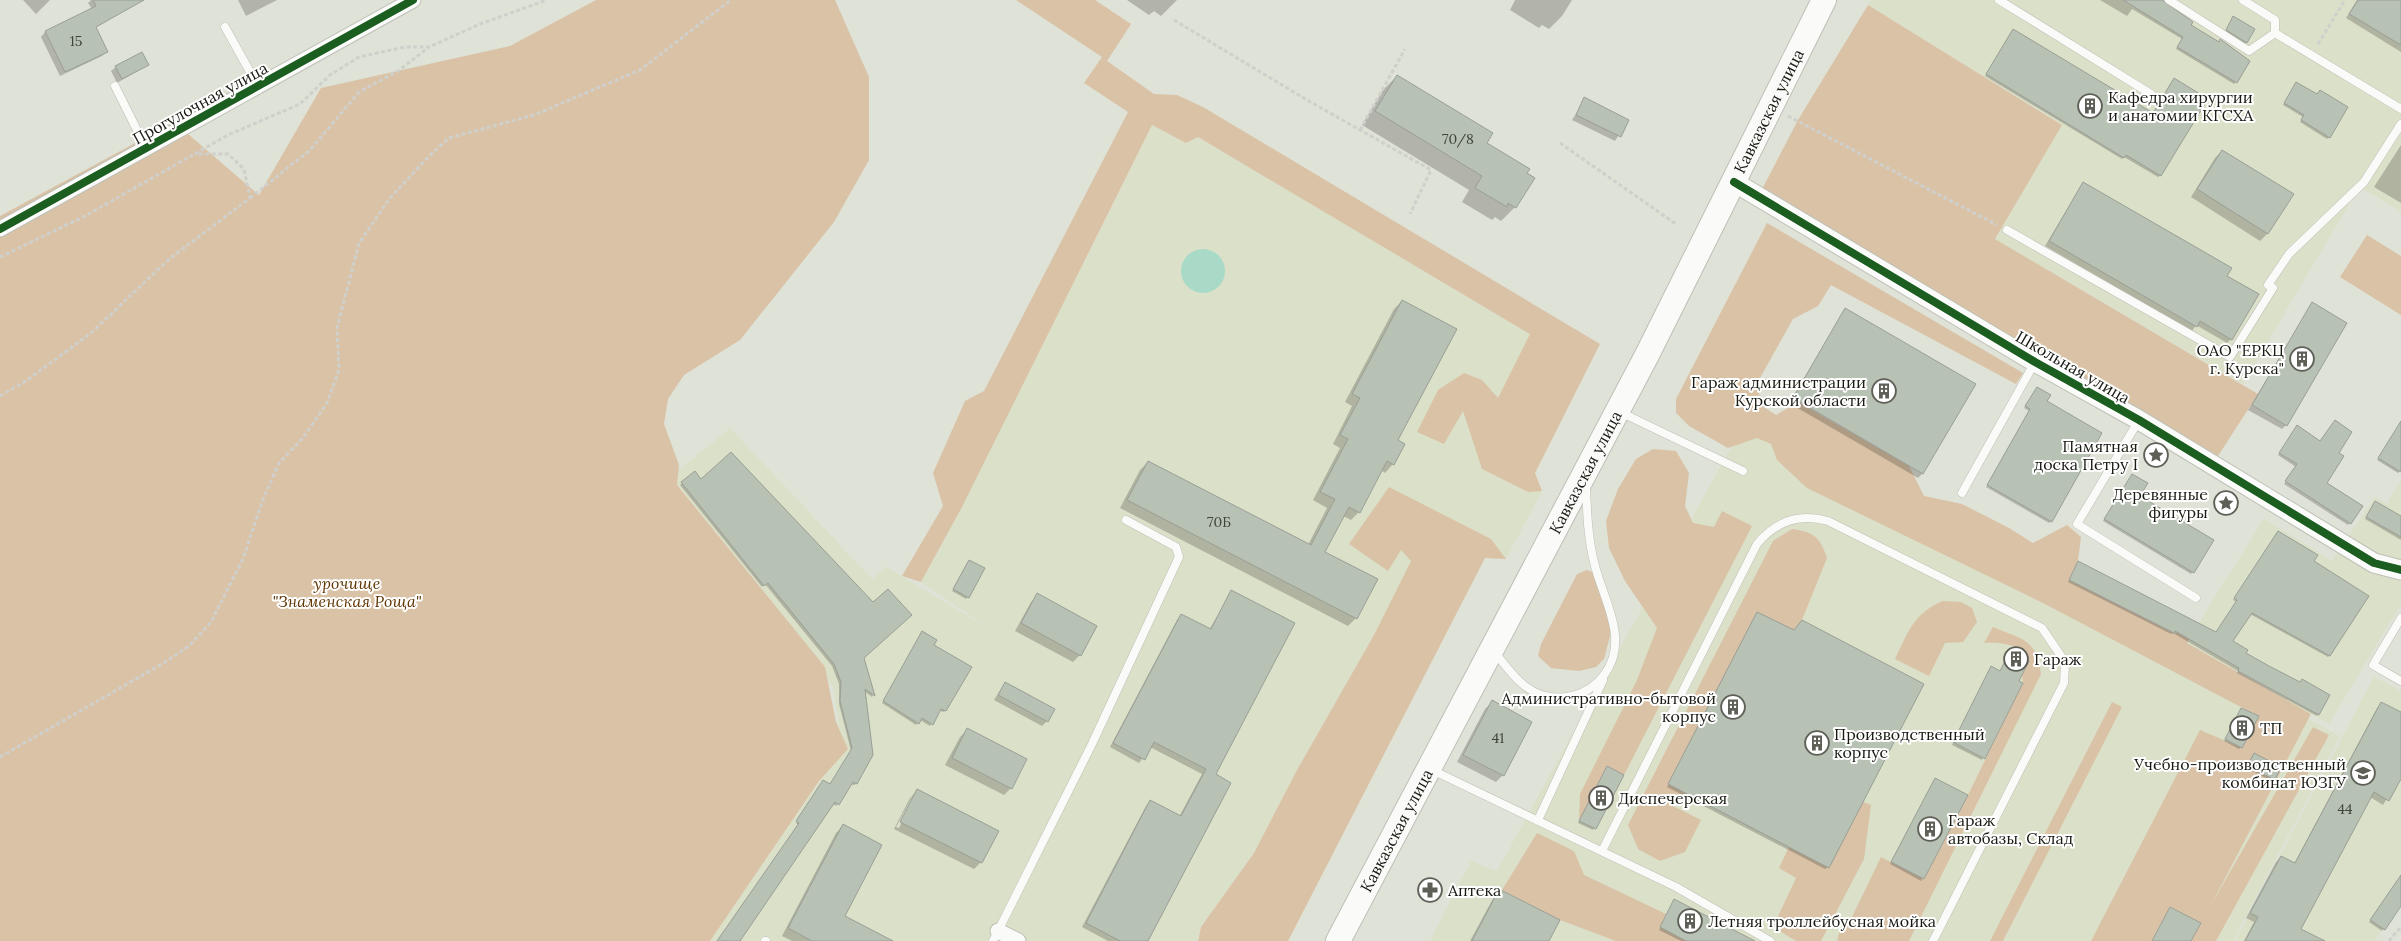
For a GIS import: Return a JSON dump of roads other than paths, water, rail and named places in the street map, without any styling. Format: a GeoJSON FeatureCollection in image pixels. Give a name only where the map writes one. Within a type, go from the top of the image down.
{"type":"FeatureCollection","features":[{"type":"Feature","properties":{"kind":"main road","name":"Кавказская улица"},"geometry":{"type":"LineString","coordinates":[[1338,941],[1428,768],[1585,476],[1824,0]]}},
{"type":"Feature","properties":{"kind":"street","name":"Прогулочная улица"},"geometry":{"type":"LineString","coordinates":[[1,226],[413,0]]}},
{"type":"Feature","properties":{"kind":"street","name":"Школьная улица"},"geometry":{"type":"LineString","coordinates":[[1734,182],[2035,362],[2139,420],[2374,563],[2401,570]]}},
{"type":"Feature","properties":{"kind":"street"},"geometry":{"type":"LineString","coordinates":[[996,936],[1018,941]]}},
{"type":"Feature","properties":{"kind":"lane"},"geometry":{"type":"LineString","coordinates":[[1999,0],[2151,94]]}},
{"type":"Feature","properties":{"kind":"lane"},"geometry":{"type":"LineString","coordinates":[[2169,0],[2249,51],[2275,33]]}},
{"type":"Feature","properties":{"kind":"lane"},"geometry":{"type":"LineString","coordinates":[[2243,0],[2275,20],[2275,33]]}},
{"type":"Feature","properties":{"kind":"lane"},"geometry":{"type":"LineString","coordinates":[[225,27],[258,86]]}},
{"type":"Feature","properties":{"kind":"lane"},"geometry":{"type":"LineString","coordinates":[[2275,33],[2401,109]]}},
{"type":"Feature","properties":{"kind":"lane"},"geometry":{"type":"LineString","coordinates":[[115,86],[146,148]]}},
{"type":"Feature","properties":{"kind":"lane"},"geometry":{"type":"LineString","coordinates":[[2006,230],[2230,357],[2273,288],[2268,285],[2289,254],[2364,182],[2401,124]]}},
{"type":"Feature","properties":{"kind":"lane"},"geometry":{"type":"LineString","coordinates":[[1962,493],[2035,362]]}},
{"type":"Feature","properties":{"kind":"lane"},"geometry":{"type":"LineString","coordinates":[[1618,411],[1744,472]]}},
{"type":"Feature","properties":{"kind":"lane"},"geometry":{"type":"LineString","coordinates":[[2139,420],[2077,524],[2196,598]]}},
{"type":"Feature","properties":{"kind":"lane"},"geometry":{"type":"LineString","coordinates":[[1538,820],[1615,651],[1615,629],[1595,565],[1589,536],[1585,476]]}},
{"type":"Feature","properties":{"kind":"lane"},"geometry":{"type":"LineString","coordinates":[[1602,851],[1757,544],[1773,528],[1783,522],[1800,518],[1817,518],[1835,525],[2042,628],[2065,662],[2064,683],[1933,941]]}},
{"type":"Feature","properties":{"kind":"lane"},"geometry":{"type":"LineString","coordinates":[[996,936],[1092,744],[1179,557],[1176,547],[1126,520]]}},
{"type":"Feature","properties":{"kind":"lane"},"geometry":{"type":"LineString","coordinates":[[2401,618],[2373,665],[2401,681]]}},
{"type":"Feature","properties":{"kind":"lane"},"geometry":{"type":"LineString","coordinates":[[1493,649],[1520,683],[1534,692],[1550,698],[1567,697],[1583,692],[1600,680],[1607,671]]}},
{"type":"Feature","properties":{"kind":"lane"},"geometry":{"type":"LineString","coordinates":[[1428,768],[1676,887],[1770,941]]}},
{"type":"Feature","properties":{"kind":"place","name":"Кафедра хирургии и анатомии КГСХА"},"geometry":{"type":"Point","coordinates":[2090,106]}},
{"type":"Feature","properties":{"kind":"place","name":"ОАО \"ЕРКЦ г. Курска\""},"geometry":{"type":"Point","coordinates":[2302,359]}},
{"type":"Feature","properties":{"kind":"place","name":"Гараж администрации Курской области"},"geometry":{"type":"Point","coordinates":[1884,391]}},
{"type":"Feature","properties":{"kind":"place","name":"Памятная доска Петру I"},"geometry":{"type":"Point","coordinates":[2156,455]}},
{"type":"Feature","properties":{"kind":"place","name":"Деревянные фигуры"},"geometry":{"type":"Point","coordinates":[2226,503]}},
{"type":"Feature","properties":{"kind":"place","name":"Гараж"},"geometry":{"type":"Point","coordinates":[2016,659]}},
{"type":"Feature","properties":{"kind":"place","name":"Административно-бытовой корпус"},"geometry":{"type":"Point","coordinates":[1733,707]}},
{"type":"Feature","properties":{"kind":"place","name":"ТП"},"geometry":{"type":"Point","coordinates":[2242,728]}},
{"type":"Feature","properties":{"kind":"place","name":"Производственный корпус"},"geometry":{"type":"Point","coordinates":[1817,743]}},
{"type":"Feature","properties":{"kind":"place","name":"Учебно-производственный комбинат ЮЗГУ"},"geometry":{"type":"Point","coordinates":[2363,773]}},
{"type":"Feature","properties":{"kind":"place","name":"Диспечерская"},"geometry":{"type":"Point","coordinates":[1601,798]}},
{"type":"Feature","properties":{"kind":"place","name":"Гараж автобазы, Склад"},"geometry":{"type":"Point","coordinates":[1930,829]}},
{"type":"Feature","properties":{"kind":"place","name":"Аптека"},"geometry":{"type":"Point","coordinates":[1430,890]}},
{"type":"Feature","properties":{"kind":"place","name":"Летняя троллейбусная мойка"},"geometry":{"type":"Point","coordinates":[1690,921]}},
{"type":"Feature","properties":{"kind":"park label","name":"урочище \"Знаменская Роща\""},"geometry":{"type":"Point","coordinates":[347,592]}}]}
